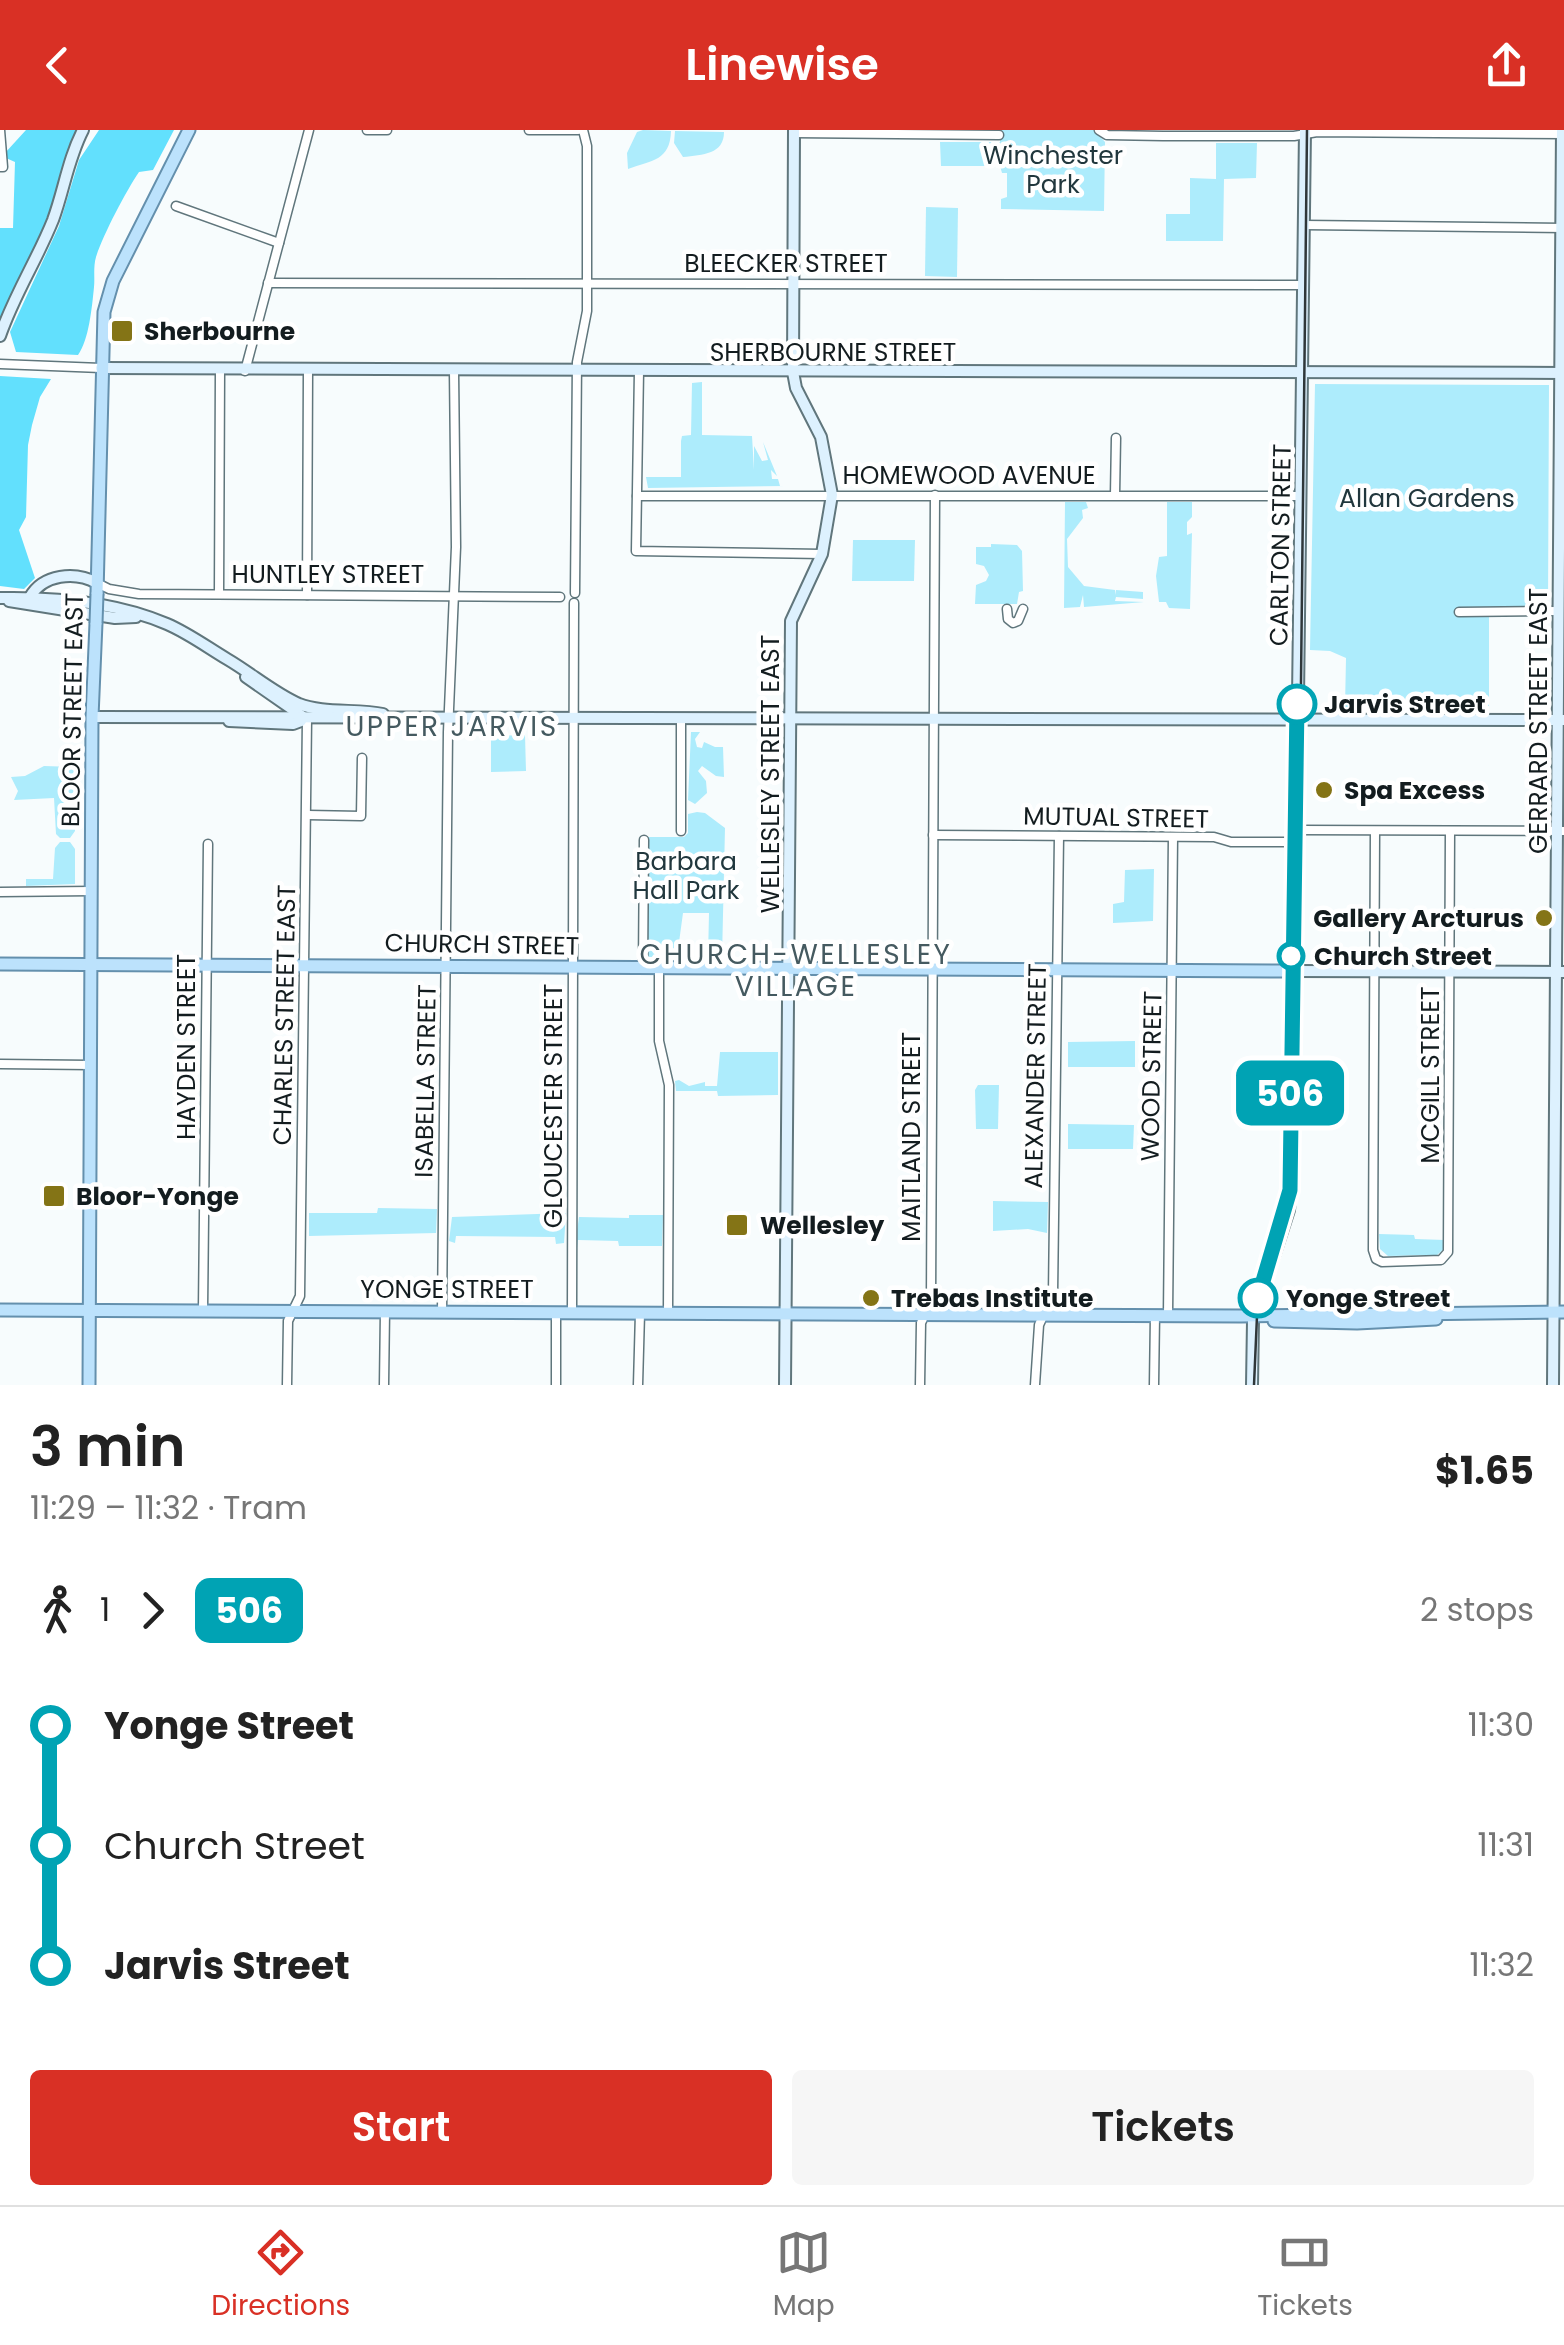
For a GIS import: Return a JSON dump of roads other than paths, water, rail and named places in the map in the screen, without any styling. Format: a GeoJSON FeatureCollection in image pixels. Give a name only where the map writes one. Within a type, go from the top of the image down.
{"type":"FeatureCollection","features":[{"type":"Feature","properties":{"kind":"main road","name":"BLOOR STREET EAST"},"geometry":{"type":"LineString","coordinates":[[89,1385],[92,718],[103,324],[109,292],[189,130]]}},
{"type":"Feature","properties":{"kind":"main road","name":"CHURCH STREET"},"geometry":{"type":"LineString","coordinates":[[0,964],[1293,971]]}},
{"type":"Feature","properties":{"kind":"main road","name":"YONGE STREET"},"geometry":{"type":"LineString","coordinates":[[0,1310],[1154,1316],[1559,1312]]}},
{"type":"Feature","properties":{"kind":"street"},"geometry":{"type":"LineString","coordinates":[[0,130],[2,167]]}},
{"type":"Feature","properties":{"kind":"street"},"geometry":{"type":"LineString","coordinates":[[0,336],[52,222],[82,130]]}},
{"type":"Feature","properties":{"kind":"street"},"geometry":{"type":"LineString","coordinates":[[245,370],[309,130]]}},
{"type":"Feature","properties":{"kind":"street"},"geometry":{"type":"LineString","coordinates":[[367,130],[388,130]]}},
{"type":"Feature","properties":{"kind":"street"},"geometry":{"type":"LineString","coordinates":[[529,130],[581,130]]}},
{"type":"Feature","properties":{"kind":"street","name":"GLOUCESTER STREET"},"geometry":{"type":"LineString","coordinates":[[572,1312],[577,371],[588,281],[588,146],[581,130]]}},
{"type":"Feature","properties":{"kind":"street"},"geometry":{"type":"LineString","coordinates":[[794,132],[999,135]]}},
{"type":"Feature","properties":{"kind":"street","name":"WELLESLEY STREET EAST"},"geometry":{"type":"LineString","coordinates":[[786,1385],[792,616],[822,554],[832,495],[821,436],[796,388],[793,372],[794,132]]}},
{"type":"Feature","properties":{"kind":"street"},"geometry":{"type":"LineString","coordinates":[[1100,132],[1563,133]]}},
{"type":"Feature","properties":{"kind":"street","name":"CARLTON STREET"},"geometry":{"type":"LineString","coordinates":[[1252,1385],[1254,1316],[1292,1189],[1305,132]]}},
{"type":"Feature","properties":{"kind":"street","name":"GERRARD STREET EAST"},"geometry":{"type":"LineString","coordinates":[[1553,1385],[1559,1312],[1563,133]]}},
{"type":"Feature","properties":{"kind":"street"},"geometry":{"type":"LineString","coordinates":[[176,206],[279,243]]}},
{"type":"Feature","properties":{"kind":"street"},"geometry":{"type":"LineString","coordinates":[[1304,225],[1563,228]]}},
{"type":"Feature","properties":{"kind":"street","name":"BLEECKER STREET"},"geometry":{"type":"LineString","coordinates":[[268,282],[1304,286]]}},
{"type":"Feature","properties":{"kind":"street"},"geometry":{"type":"LineString","coordinates":[[0,364],[102,368]]}},
{"type":"Feature","properties":{"kind":"street","name":"SHERBOURNE STREET"},"geometry":{"type":"LineString","coordinates":[[102,368],[1562,374]]}},
{"type":"Feature","properties":{"kind":"street"},"geometry":{"type":"LineString","coordinates":[[219,594],[220,370]]}},
{"type":"Feature","properties":{"kind":"street"},"geometry":{"type":"LineString","coordinates":[[307,595],[308,371]]}},
{"type":"Feature","properties":{"kind":"street","name":"ISABELLA STREET"},"geometry":{"type":"LineString","coordinates":[[442,1312],[449,720],[456,503],[454,371]]}},
{"type":"Feature","properties":{"kind":"street"},"geometry":{"type":"LineString","coordinates":[[640,372],[636,552],[822,554]]}},
{"type":"Feature","properties":{"kind":"street"},"geometry":{"type":"LineString","coordinates":[[1115,495],[1116,438]]}},
{"type":"Feature","properties":{"kind":"street","name":"MAITLAND STREET"},"geometry":{"type":"LineString","coordinates":[[920,1385],[922,1323],[930,1301],[935,495]]}},
{"type":"Feature","properties":{"kind":"street","name":"HOMEWOOD AVENUE"},"geometry":{"type":"LineString","coordinates":[[637,496],[1301,496]]}},
{"type":"Feature","properties":{"kind":"street"},"geometry":{"type":"LineString","coordinates":[[30,597],[38,586],[54,578],[84,576],[97,589]]}},
{"type":"Feature","properties":{"kind":"street","name":"HUNTLEY STREET"},"geometry":{"type":"LineString","coordinates":[[97,589],[139,594],[560,597]]}},
{"type":"Feature","properties":{"kind":"street"},"geometry":{"type":"LineString","coordinates":[[0,598],[30,597],[116,608],[147,617],[172,626],[302,705],[408,719]]}},
{"type":"Feature","properties":{"kind":"street"},"geometry":{"type":"LineString","coordinates":[[0,598],[115,618],[147,617]]}},
{"type":"Feature","properties":{"kind":"street"},"geometry":{"type":"LineString","coordinates":[[1007,609],[1008,619],[1013,623],[1023,609]]}},
{"type":"Feature","properties":{"kind":"street"},"geometry":{"type":"LineString","coordinates":[[1458,612],[1561,619]]}},
{"type":"Feature","properties":{"kind":"street"},"geometry":{"type":"LineString","coordinates":[[219,654],[265,692],[307,718]]}},
{"type":"Feature","properties":{"kind":"street"},"geometry":{"type":"LineString","coordinates":[[252,716],[264,706],[265,692]]}},
{"type":"Feature","properties":{"kind":"street"},"geometry":{"type":"LineString","coordinates":[[92,718],[1562,720]]}},
{"type":"Feature","properties":{"kind":"street"},"geometry":{"type":"LineString","coordinates":[[213,718],[278,724],[307,718]]}},
{"type":"Feature","properties":{"kind":"street","name":"CHARLES STREET EAST"},"geometry":{"type":"LineString","coordinates":[[286,1385],[288,1320],[300,1296],[307,718]]}},
{"type":"Feature","properties":{"kind":"street"},"geometry":{"type":"LineString","coordinates":[[681,720],[681,831]]}},
{"type":"Feature","properties":{"kind":"street"},"geometry":{"type":"LineString","coordinates":[[308,815],[361,816],[362,758]]}},
{"type":"Feature","properties":{"kind":"street"},"geometry":{"type":"LineString","coordinates":[[1374,972],[1375,830]]}},
{"type":"Feature","properties":{"kind":"street","name":"MUTUAL STREET"},"geometry":{"type":"LineString","coordinates":[[932,835],[1173,837],[1298,836],[1375,830],[1561,831]]}},
{"type":"Feature","properties":{"kind":"street","name":"MCGILL STREET"},"geometry":{"type":"LineString","coordinates":[[1374,972],[1373,1250],[1378,1261],[1444,1258],[1450,1230],[1450,831]]}},
{"type":"Feature","properties":{"kind":"street","name":"ALEXANDER STREET"},"geometry":{"type":"LineString","coordinates":[[1036,1385],[1038,1330],[1053,1294],[1059,836]]}},
{"type":"Feature","properties":{"kind":"street","name":"WOOD STREET"},"geometry":{"type":"LineString","coordinates":[[1168,1315],[1173,837]]}},
{"type":"Feature","properties":{"kind":"street"},"geometry":{"type":"LineString","coordinates":[[643,968],[644,840]]}},
{"type":"Feature","properties":{"kind":"street","name":"HAYDEN STREET"},"geometry":{"type":"LineString","coordinates":[[203,1310],[208,844]]}},
{"type":"Feature","properties":{"kind":"street"},"geometry":{"type":"LineString","coordinates":[[0,892],[92,891]]}},
{"type":"Feature","properties":{"kind":"street"},"geometry":{"type":"LineString","coordinates":[[660,968],[659,1041],[669,1085],[668,1313]]}},
{"type":"Feature","properties":{"kind":"street","name":"CHURCH STREET"},"geometry":{"type":"LineString","coordinates":[[1293,971],[1560,972]]}},
{"type":"Feature","properties":{"kind":"street"},"geometry":{"type":"LineString","coordinates":[[0,1064],[91,1064]]}},
{"type":"Feature","properties":{"kind":"street"},"geometry":{"type":"LineString","coordinates":[[384,1385],[386,1311]]}},
{"type":"Feature","properties":{"kind":"street"},"geometry":{"type":"LineString","coordinates":[[556,1312],[556,1385]]}},
{"type":"Feature","properties":{"kind":"street"},"geometry":{"type":"LineString","coordinates":[[638,1385],[640,1313]]}},
{"type":"Feature","properties":{"kind":"street"},"geometry":{"type":"LineString","coordinates":[[1154,1316],[1154,1385]]}},
{"type":"Feature","properties":{"kind":"tram line"},"geometry":{"type":"LineString","coordinates":[[1254,1385],[1257,1316],[1294,1188],[1307,130]]}},
{"type":"Feature","properties":{"kind":"tram line","name":"506"},"geometry":{"type":"LineString","coordinates":[[1258,1298],[1290,1190],[1297,704]]}},
{"type":"Feature","properties":{"kind":"place","name":"Sherbourne"},"geometry":{"type":"Point","coordinates":[122,331]}},
{"type":"Feature","properties":{"kind":"place","name":"Jarvis Street"},"geometry":{"type":"Point","coordinates":[1297,704]}},
{"type":"Feature","properties":{"kind":"place","name":"Spa Excess"},"geometry":{"type":"Point","coordinates":[1324,790]}},
{"type":"Feature","properties":{"kind":"place","name":"Gallery Arcturus"},"geometry":{"type":"Point","coordinates":[1544,918]}},
{"type":"Feature","properties":{"kind":"place","name":"Church Street"},"geometry":{"type":"Point","coordinates":[1291,956]}},
{"type":"Feature","properties":{"kind":"place","name":"Bloor-Yonge"},"geometry":{"type":"Point","coordinates":[54,1196]}},
{"type":"Feature","properties":{"kind":"place","name":"Wellesley"},"geometry":{"type":"Point","coordinates":[737,1225]}},
{"type":"Feature","properties":{"kind":"place","name":"Trebas Institute"},"geometry":{"type":"Point","coordinates":[871,1298]}},
{"type":"Feature","properties":{"kind":"place","name":"Yonge Street"},"geometry":{"type":"Point","coordinates":[1258,1298]}},
{"type":"Feature","properties":{"kind":"district","name":"UPPER JARVIS"},"geometry":{"type":"Point","coordinates":[452,726]}},
{"type":"Feature","properties":{"kind":"district","name":"CHURCH-WELLESLEY VILLAGE"},"geometry":{"type":"Point","coordinates":[796,970]}},
{"type":"Feature","properties":{"kind":"park label","name":"Winchester Park"},"geometry":{"type":"Point","coordinates":[1053,170]}},
{"type":"Feature","properties":{"kind":"park label","name":"Allan Gardens"},"geometry":{"type":"Point","coordinates":[1427,498]}},
{"type":"Feature","properties":{"kind":"park label","name":"Barbara Hall Park"},"geometry":{"type":"Point","coordinates":[686,876]}}]}
